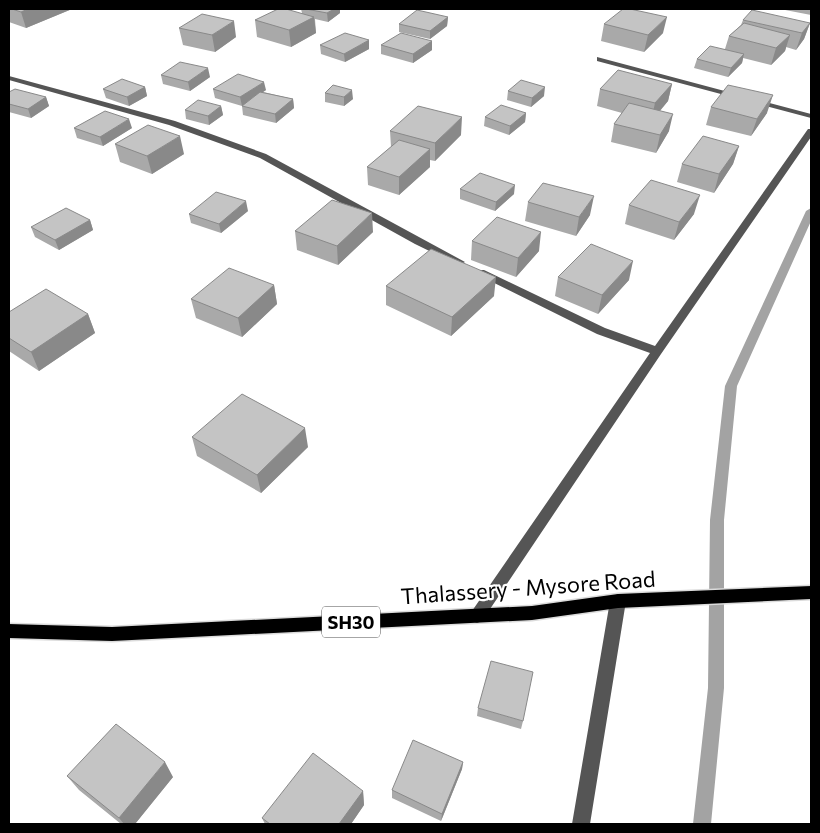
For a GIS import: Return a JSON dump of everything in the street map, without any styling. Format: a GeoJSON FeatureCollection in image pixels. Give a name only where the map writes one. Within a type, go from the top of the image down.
{"type":"FeatureCollection","features":[{"type":"Feature","properties":{"kind":"main road","name":"Thalassery - Mysore Road"},"geometry":{"type":"LineString","coordinates":[[9,631],[112,634],[532,613],[618,601],[811,592]]}},
{"type":"Feature","properties":{"kind":"street"},"geometry":{"type":"LineString","coordinates":[[600,59],[811,116]]}},
{"type":"Feature","properties":{"kind":"street"},"geometry":{"type":"LineString","coordinates":[[9,78],[172,123],[263,156],[419,242],[601,331],[657,351]]}},
{"type":"Feature","properties":{"kind":"street"},"geometry":{"type":"LineString","coordinates":[[477,616],[657,351],[811,131]]}},
{"type":"Feature","properties":{"kind":"street"},"geometry":{"type":"LineString","coordinates":[[581,824],[618,601]]}},
{"type":"Feature","properties":{"kind":"building"},"geometry":{"type":"Polygon","coordinates":[[[12,9],[28,9],[21,12],[12,9]]]}},
{"type":"Feature","properties":{"kind":"building"},"geometry":{"type":"Polygon","coordinates":[[[278,9],[286,9],[314,17],[289,30],[255,20],[278,9]]]}},
{"type":"Feature","properties":{"kind":"building"},"geometry":{"type":"Polygon","coordinates":[[[306,9],[334,9],[327,13],[306,9]]]}},
{"type":"Feature","properties":{"kind":"building"},"geometry":{"type":"Polygon","coordinates":[[[623,9],[667,17],[648,35],[604,24],[623,9]]]}},
{"type":"Feature","properties":{"kind":"building"},"geometry":{"type":"Polygon","coordinates":[[[417,10],[448,17],[430,31],[399,24],[417,10]]]}},
{"type":"Feature","properties":{"kind":"building"},"geometry":{"type":"Polygon","coordinates":[[[752,10],[810,23],[802,33],[743,20],[752,10]]]}},
{"type":"Feature","properties":{"kind":"building"},"geometry":{"type":"Polygon","coordinates":[[[202,14],[234,21],[212,35],[179,28],[202,14]]]}},
{"type":"Feature","properties":{"kind":"building"},"geometry":{"type":"Polygon","coordinates":[[[744,23],[790,35],[776,48],[729,36],[744,23]]]}},
{"type":"Feature","properties":{"kind":"building"},"geometry":{"type":"Polygon","coordinates":[[[345,33],[369,40],[344,54],[320,45],[345,33]]]}},
{"type":"Feature","properties":{"kind":"building"},"geometry":{"type":"Polygon","coordinates":[[[401,33],[432,41],[413,54],[381,45],[401,33]]]}},
{"type":"Feature","properties":{"kind":"building"},"geometry":{"type":"Polygon","coordinates":[[[710,46],[744,54],[731,68],[697,59],[710,46]]]}},
{"type":"Feature","properties":{"kind":"building"},"geometry":{"type":"Polygon","coordinates":[[[180,62],[208,68],[188,82],[161,75],[180,62]]]}},
{"type":"Feature","properties":{"kind":"building"},"geometry":{"type":"Polygon","coordinates":[[[618,70],[672,84],[655,103],[600,89],[618,70]]]}},
{"type":"Feature","properties":{"kind":"building"},"geometry":{"type":"Polygon","coordinates":[[[238,74],[264,82],[240,97],[213,89],[238,74]]]}},
{"type":"Feature","properties":{"kind":"building"},"geometry":{"type":"Polygon","coordinates":[[[122,79],[145,87],[127,97],[103,89],[122,79]]]}},
{"type":"Feature","properties":{"kind":"building"},"geometry":{"type":"Polygon","coordinates":[[[521,80],[545,87],[532,98],[508,91],[521,80]]]}},
{"type":"Feature","properties":{"kind":"building"},"geometry":{"type":"Polygon","coordinates":[[[333,85],[352,90],[344,97],[325,93],[333,85]]]}},
{"type":"Feature","properties":{"kind":"building"},"geometry":{"type":"Polygon","coordinates":[[[728,85],[773,95],[757,119],[711,107],[728,85]]]}},
{"type":"Feature","properties":{"kind":"building"},"geometry":{"type":"Polygon","coordinates":[[[15,89],[46,97],[28,109],[9,104],[9,92],[15,89]]]}},
{"type":"Feature","properties":{"kind":"building"},"geometry":{"type":"Polygon","coordinates":[[[260,92],[293,99],[275,114],[242,106],[260,92]]]}},
{"type":"Feature","properties":{"kind":"building"},"geometry":{"type":"Polygon","coordinates":[[[198,100],[221,106],[208,116],[185,110],[198,100]]]}},
{"type":"Feature","properties":{"kind":"building"},"geometry":{"type":"Polygon","coordinates":[[[629,103],[673,114],[660,135],[614,124],[629,103]]]}},
{"type":"Feature","properties":{"kind":"building"},"geometry":{"type":"Polygon","coordinates":[[[501,105],[526,113],[510,126],[485,117],[501,105]]]}},
{"type":"Feature","properties":{"kind":"building"},"geometry":{"type":"Polygon","coordinates":[[[418,106],[462,117],[435,143],[390,131],[418,106]]]}},
{"type":"Feature","properties":{"kind":"building"},"geometry":{"type":"Polygon","coordinates":[[[105,111],[129,119],[100,137],[74,128],[105,111]]]}},
{"type":"Feature","properties":{"kind":"building"},"geometry":{"type":"Polygon","coordinates":[[[148,125],[180,136],[147,156],[115,144],[148,125]]]}},
{"type":"Feature","properties":{"kind":"building"},"geometry":{"type":"Polygon","coordinates":[[[703,136],[739,146],[719,174],[682,164],[703,136]]]}},
{"type":"Feature","properties":{"kind":"building"},"geometry":{"type":"Polygon","coordinates":[[[399,140],[430,149],[399,177],[367,167],[399,140]]]}},
{"type":"Feature","properties":{"kind":"building"},"geometry":{"type":"Polygon","coordinates":[[[480,173],[515,185],[496,202],[460,189],[480,173]]]}},
{"type":"Feature","properties":{"kind":"building"},"geometry":{"type":"Polygon","coordinates":[[[651,180],[700,195],[679,222],[629,205],[651,180]]]}},
{"type":"Feature","properties":{"kind":"building"},"geometry":{"type":"Polygon","coordinates":[[[543,183],[594,196],[579,217],[528,202],[543,183]]]}},
{"type":"Feature","properties":{"kind":"building"},"geometry":{"type":"Polygon","coordinates":[[[216,192],[246,201],[219,224],[189,214],[216,192]]]}},
{"type":"Feature","properties":{"kind":"building"},"geometry":{"type":"Polygon","coordinates":[[[332,200],[372,213],[337,246],[295,231],[332,200]]]}},
{"type":"Feature","properties":{"kind":"building"},"geometry":{"type":"Polygon","coordinates":[[[66,208],[90,220],[55,240],[31,227],[66,208]]]}},
{"type":"Feature","properties":{"kind":"building"},"geometry":{"type":"Polygon","coordinates":[[[497,217],[541,232],[518,258],[472,241],[497,217]]]}},
{"type":"Feature","properties":{"kind":"building"},"geometry":{"type":"Polygon","coordinates":[[[591,244],[633,261],[602,295],[558,277],[591,244]]]}},
{"type":"Feature","properties":{"kind":"building"},"geometry":{"type":"Polygon","coordinates":[[[431,249],[496,277],[452,317],[386,286],[431,249]]]}},
{"type":"Feature","properties":{"kind":"building"},"geometry":{"type":"Polygon","coordinates":[[[229,268],[274,285],[238,318],[191,299],[229,268]]]}},
{"type":"Feature","properties":{"kind":"building"},"geometry":{"type":"Polygon","coordinates":[[[46,289],[88,314],[31,352],[9,338],[9,312],[46,289]]]}},
{"type":"Feature","properties":{"kind":"building"},"geometry":{"type":"Polygon","coordinates":[[[242,394],[305,428],[257,475],[192,437],[242,394]]]}},
{"type":"Feature","properties":{"kind":"building"},"geometry":{"type":"Polygon","coordinates":[[[491,661],[533,672],[523,721],[478,708],[491,661]]]}},
{"type":"Feature","properties":{"kind":"building"},"geometry":{"type":"Polygon","coordinates":[[[116,724],[165,762],[119,818],[67,776],[116,724]]]}},
{"type":"Feature","properties":{"kind":"building"},"geometry":{"type":"Polygon","coordinates":[[[413,740],[463,762],[442,814],[392,790],[413,740]]]}},
{"type":"Feature","properties":{"kind":"building"},"geometry":{"type":"Polygon","coordinates":[[[313,753],[363,791],[339,824],[270,824],[262,818],[313,753]]]}},
{"type":"Feature","properties":{"kind":"waterway"},"geometry":{"type":"LineString","coordinates":[[702,824],[716,688],[717,520],[731,386],[811,211]]}}]}
